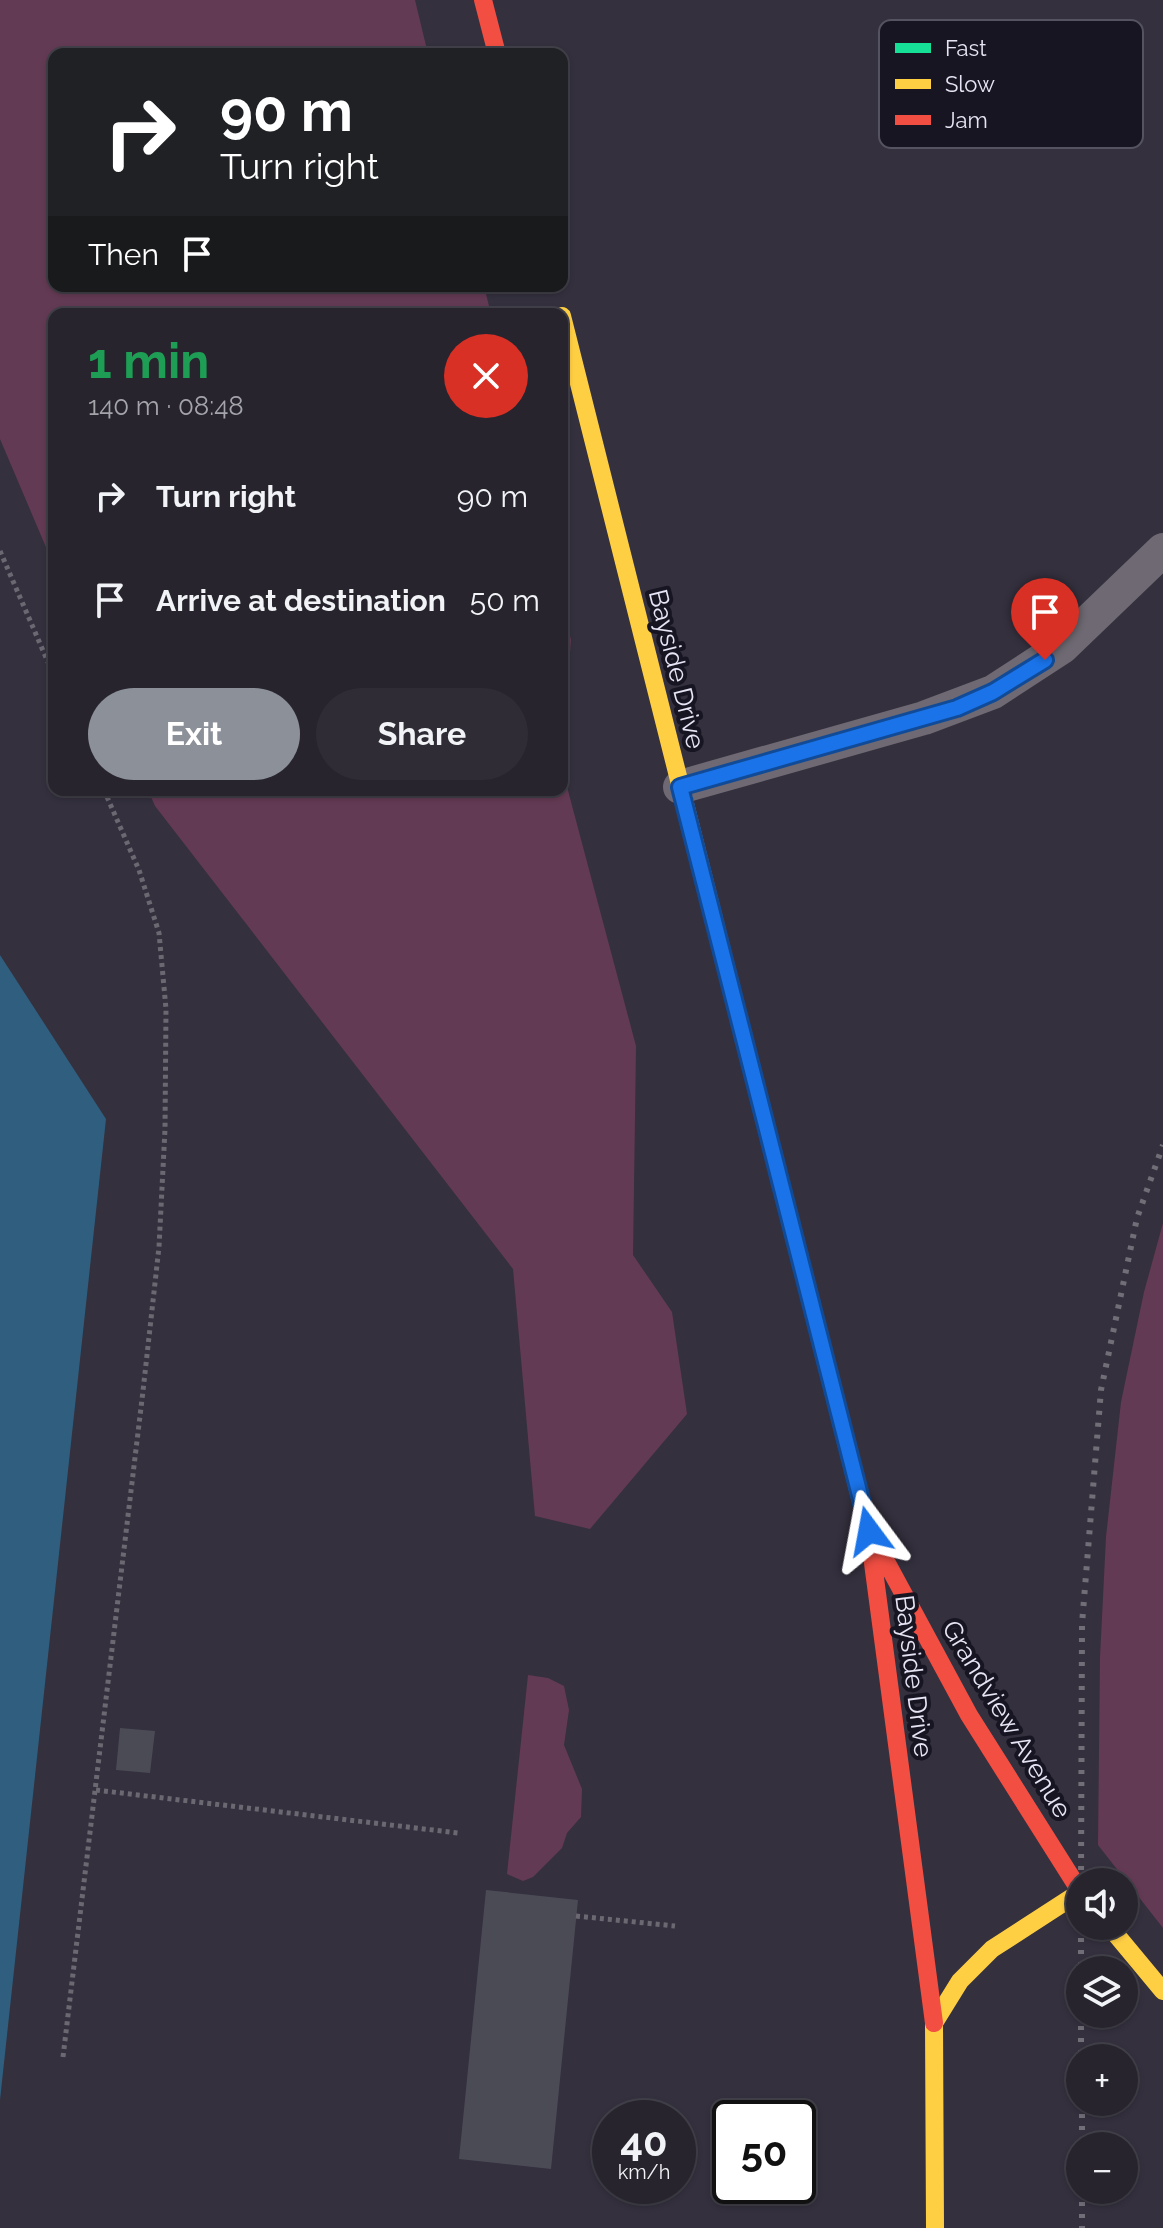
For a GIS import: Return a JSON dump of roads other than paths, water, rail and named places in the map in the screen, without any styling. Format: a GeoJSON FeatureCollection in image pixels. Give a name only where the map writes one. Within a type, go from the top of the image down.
{"type":"FeatureCollection","features":[{"type":"Feature","properties":{"kind":"main road"},"geometry":{"type":"LineString","coordinates":[[483,0],[495,48]]}},
{"type":"Feature","properties":{"kind":"main road","name":"Bayside Drive"},"geometry":{"type":"LineString","coordinates":[[568,338],[869,1531],[934,2023],[935,2228]]}},
{"type":"Feature","properties":{"kind":"main road","name":"Grandview Avenue"},"geometry":{"type":"LineString","coordinates":[[869,1531],[969,1715],[1066,1869]]}},
{"type":"Feature","properties":{"kind":"main road"},"geometry":{"type":"LineString","coordinates":[[934,2023],[960,1981],[992,1949],[1066,1900]]}},
{"type":"Feature","properties":{"kind":"main road"},"geometry":{"type":"LineString","coordinates":[[1121,1940],[1163,1991]]}},
{"type":"Feature","properties":{"kind":"lane"},"geometry":{"type":"LineString","coordinates":[[680,787],[924,718],[993,692],[1062,647],[1163,550]]}},
{"type":"Feature","properties":{"kind":"water"},"geometry":{"type":"Polygon","coordinates":[[[0,955],[106,1119],[0,2100],[0,955]]]}},
{"type":"Feature","properties":{"kind":"railway"},"geometry":{"type":"LineString","coordinates":[[1081,1868],[1082,1624],[1101,1390],[1137,1218],[1163,1145]]}},
{"type":"Feature","properties":{"kind":"railway"},"geometry":{"type":"LineString","coordinates":[[1081,1940],[1081,1956]]}},
{"type":"Feature","properties":{"kind":"railway"},"geometry":{"type":"LineString","coordinates":[[1081,2028],[1081,2044]]}},
{"type":"Feature","properties":{"kind":"railway"},"geometry":{"type":"LineString","coordinates":[[1082,2116],[1082,2132]]}},
{"type":"Feature","properties":{"kind":"railway"},"geometry":{"type":"LineString","coordinates":[[1082,2204],[1082,2228]]}}]}
